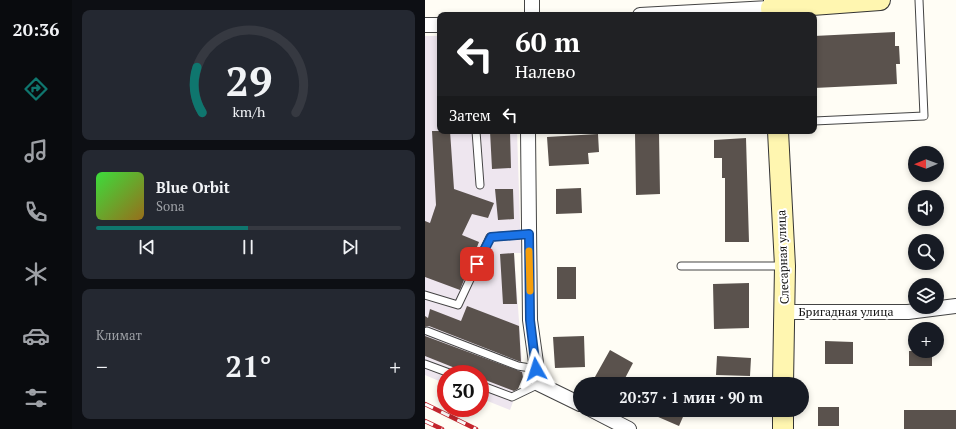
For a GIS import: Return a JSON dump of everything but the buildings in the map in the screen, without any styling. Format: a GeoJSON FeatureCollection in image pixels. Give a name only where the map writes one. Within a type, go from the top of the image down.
{"type":"FeatureCollection","features":[{"type":"Feature","properties":{"kind":"street"},"geometry":{"type":"LineString","coordinates":[[532,0],[532,12]]}},
{"type":"Feature","properties":{"kind":"street"},"geometry":{"type":"LineString","coordinates":[[696,12],[880,0]]}},
{"type":"Feature","properties":{"kind":"street"},"geometry":{"type":"LineString","coordinates":[[425,25],[437,25]]}},
{"type":"Feature","properties":{"kind":"street"},"geometry":{"type":"LineString","coordinates":[[528,134],[530,320],[536,369],[539,384],[573,401]]}},
{"type":"Feature","properties":{"kind":"street","name":"Слесарная улица"},"geometry":{"type":"LineString","coordinates":[[778,134],[785,266],[783,377]]}},
{"type":"Feature","properties":{"kind":"street","name":"Бригадная улица"},"geometry":{"type":"LineString","coordinates":[[784,312],[908,312],[956,306]]}},
{"type":"Feature","properties":{"kind":"street"},"geometry":{"type":"LineString","coordinates":[[606,417],[629,429]]}},
{"type":"Feature","properties":{"kind":"street"},"geometry":{"type":"LineString","coordinates":[[783,417],[783,429]]}},
{"type":"Feature","properties":{"kind":"lane"},"geometry":{"type":"LineString","coordinates":[[817,121],[924,116],[919,0]]}},
{"type":"Feature","properties":{"kind":"lane"},"geometry":{"type":"LineString","coordinates":[[476,134],[480,185]]}},
{"type":"Feature","properties":{"kind":"lane"},"geometry":{"type":"LineString","coordinates":[[425,295],[457,305],[491,237],[529,234]]}},
{"type":"Feature","properties":{"kind":"lane"},"geometry":{"type":"LineString","coordinates":[[681,266],[785,266]]}},
{"type":"Feature","properties":{"kind":"lane"},"geometry":{"type":"LineString","coordinates":[[427,331],[518,366],[536,369]]}},
{"type":"Feature","properties":{"kind":"lane"},"geometry":{"type":"LineString","coordinates":[[425,364],[437,368]]}},
{"type":"Feature","properties":{"kind":"lane"},"geometry":{"type":"LineString","coordinates":[[489,388],[512,397],[539,384]]}},
{"type":"Feature","properties":{"kind":"shaded area"},"geometry":{"type":"Polygon","coordinates":[[[425,36],[437,36],[437,134],[517,134],[521,253],[514,253],[523,375],[510,410],[489,402],[489,365],[437,365],[437,380],[425,375],[425,36]]]}},
{"type":"Feature","properties":{"kind":"railway"},"geometry":{"type":"LineString","coordinates":[[425,404],[476,429]]}},
{"type":"Feature","properties":{"kind":"railway"},"geometry":{"type":"LineString","coordinates":[[425,421],[442,429]]}},
{"type":"Feature","properties":{"kind":"slow traffic"},"geometry":{"type":"LineString","coordinates":[[529,251],[530,291]]}},
{"type":"Feature","properties":{"kind":"route"},"geometry":{"type":"LineString","coordinates":[[477,264],[491,237],[529,234],[530,320],[536,369]]}}]}
